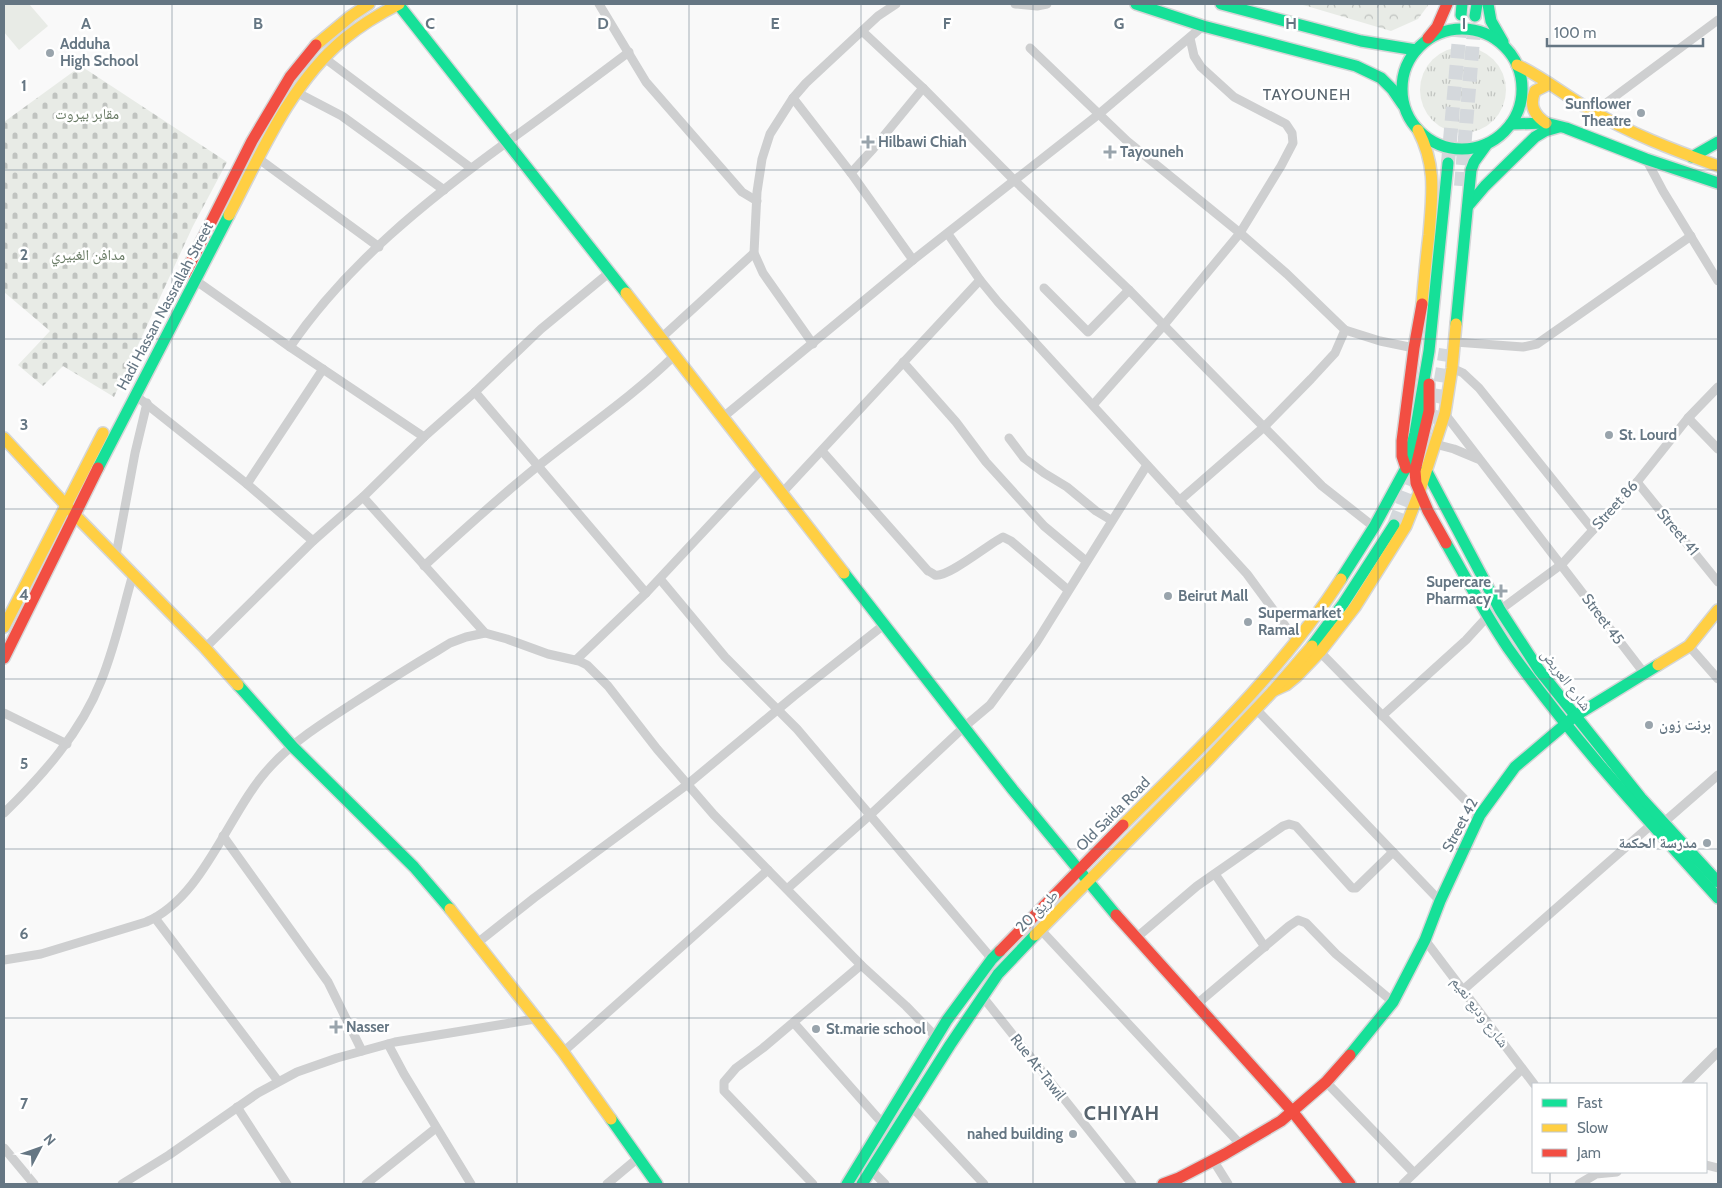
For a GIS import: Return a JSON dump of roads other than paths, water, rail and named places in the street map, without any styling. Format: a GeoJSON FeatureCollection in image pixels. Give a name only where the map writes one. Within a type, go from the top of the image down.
{"type":"FeatureCollection","features":[{"type":"Feature","properties":{"kind":"main road"},"geometry":{"type":"LineString","coordinates":[[178,288],[256,134],[290,77],[317,44],[345,20],[369,4]]}},
{"type":"Feature","properties":{"kind":"main road"},"geometry":{"type":"LineString","coordinates":[[398,4],[1078,870],[1136,938],[1292,1112],[1350,1184]]}},
{"type":"Feature","properties":{"kind":"main road","name":"Hadi Hassan Nassrallah Street"},"geometry":{"type":"LineString","coordinates":[[4,658],[135,395],[296,92],[324,57],[356,28],[398,4]]}},
{"type":"Feature","properties":{"kind":"main road"},"geometry":{"type":"LineString","coordinates":[[1136,4],[1203,26],[1356,66],[1381,78],[1405,107]]}},
{"type":"Feature","properties":{"kind":"main road"},"geometry":{"type":"LineString","coordinates":[[1221,4],[1361,41],[1420,46],[1441,32],[1454,29],[1468,29],[1494,38],[1509,51]]}},
{"type":"Feature","properties":{"kind":"main road"},"geometry":{"type":"LineString","coordinates":[[1406,468],[1402,456],[1402,441],[1414,348],[1422,305],[1432,187],[1430,163],[1424,142],[1405,107],[1402,89],[1403,76],[1407,65],[1420,46],[1437,27],[1447,4]]}},
{"type":"Feature","properties":{"kind":"main road"},"geometry":{"type":"LineString","coordinates":[[1475,16],[1477,4]]}},
{"type":"Feature","properties":{"kind":"main road"},"geometry":{"type":"LineString","coordinates":[[1273,691],[1291,682],[1320,652],[1355,607],[1406,526],[1420,493],[1445,413],[1452,368],[1471,170],[1478,155],[1487,144],[1511,124],[1520,107],[1522,98],[1522,81],[1517,65],[1496,32],[1491,21],[1488,4]]}},
{"type":"Feature","properties":{"kind":"main road"},"geometry":{"type":"LineString","coordinates":[[1356,66],[1367,57],[1361,41]]}},
{"type":"Feature","properties":{"kind":"main road"},"geometry":{"type":"LineString","coordinates":[[1517,65],[1527,69],[1594,112],[1633,132],[1718,166]]}},
{"type":"Feature","properties":{"kind":"main road"},"geometry":{"type":"LineString","coordinates":[[1549,84],[1535,91],[1532,100],[1533,113],[1537,118],[1546,123],[1566,128],[1646,159],[1718,183]]}},
{"type":"Feature","properties":{"kind":"main road"},"geometry":{"type":"LineString","coordinates":[[1511,124],[1546,123]]}},
{"type":"Feature","properties":{"kind":"main road"},"geometry":{"type":"LineString","coordinates":[[1468,206],[1485,186],[1535,137],[1555,127],[1566,128]]}},
{"type":"Feature","properties":{"kind":"main road"},"geometry":{"type":"LineString","coordinates":[[1418,130],[1436,143],[1450,148],[1464,149],[1487,144]]}},
{"type":"Feature","properties":{"kind":"main road"},"geometry":{"type":"LineString","coordinates":[[1692,157],[1718,142]]}},
{"type":"Feature","properties":{"kind":"main road"},"geometry":{"type":"LineString","coordinates":[[1427,369],[1448,162]]}},
{"type":"Feature","properties":{"kind":"main road"},"geometry":{"type":"LineString","coordinates":[[4,626],[160,323]]}},
{"type":"Feature","properties":{"kind":"main road","name":"Old Saida Road"},"geometry":{"type":"LineString","coordinates":[[847,1184],[947,1020],[992,959],[1217,731],[1297,642],[1333,591],[1374,527],[1406,468],[1415,433],[1427,369]]}},
{"type":"Feature","properties":{"kind":"main road","name":"شارع العريض"},"geometry":{"type":"LineString","coordinates":[[1427,369],[1430,392],[1429,411],[1414,475],[1420,493],[1488,616],[1520,665],[1718,882]]}},
{"type":"Feature","properties":{"kind":"main road"},"geometry":{"type":"LineString","coordinates":[[4,438],[76,516],[205,648],[293,747],[414,867],[563,1052],[658,1184]]}},
{"type":"Feature","properties":{"kind":"main road","name":"شارع العريض"},"geometry":{"type":"LineString","coordinates":[[1426,470],[1500,610],[1570,720],[1651,825],[1718,898]]}},
{"type":"Feature","properties":{"kind":"main road"},"geometry":{"type":"LineString","coordinates":[[1273,691],[1316,641],[1344,604],[1394,525]]}},
{"type":"Feature","properties":{"kind":"main road","name":"Street 42"},"geometry":{"type":"LineString","coordinates":[[1163,1184],[1179,1178],[1213,1160],[1281,1121],[1326,1082],[1393,1002],[1426,940],[1440,901],[1480,815],[1515,767],[1570,720],[1689,646],[1718,610]]}},
{"type":"Feature","properties":{"kind":"main road","name":"طريق 20"},"geometry":{"type":"LineString","coordinates":[[862,1184],[982,996],[1008,963],[1273,691]]}},
{"type":"Feature","properties":{"kind":"street"},"geometry":{"type":"LineString","coordinates":[[599,4],[646,82],[742,192],[757,201]]}},
{"type":"Feature","properties":{"kind":"street"},"geometry":{"type":"LineString","coordinates":[[813,344],[763,273],[754,253],[762,159],[770,134],[793,98],[806,83],[862,31],[886,10],[896,4]]}},
{"type":"Feature","properties":{"kind":"street"},"geometry":{"type":"LineString","coordinates":[[1015,4],[1037,6],[1047,4]]}},
{"type":"Feature","properties":{"kind":"street"},"geometry":{"type":"LineString","coordinates":[[1594,112],[1718,20]]}},
{"type":"Feature","properties":{"kind":"street"},"geometry":{"type":"LineString","coordinates":[[722,418],[913,260],[1099,114],[1203,26]]}},
{"type":"Feature","properties":{"kind":"street"},"geometry":{"type":"LineString","coordinates":[[862,31],[923,88],[1014,180],[1129,290],[1322,486],[1374,527]]}},
{"type":"Feature","properties":{"kind":"street"},"geometry":{"type":"LineString","coordinates":[[1093,405],[1164,325],[1240,233],[1293,143],[1292,133],[1286,124],[1234,96],[1201,67],[1194,56],[1190,38]]}},
{"type":"Feature","properties":{"kind":"street"},"geometry":{"type":"LineString","coordinates":[[1030,48],[1127,141],[1240,233],[1287,274],[1345,330],[1380,341],[1414,348]]}},
{"type":"Feature","properties":{"kind":"street"},"geometry":{"type":"LineString","coordinates":[[290,347],[316,311],[379,247],[444,190],[629,52]]}},
{"type":"Feature","properties":{"kind":"street"},"geometry":{"type":"LineString","coordinates":[[324,57],[471,168]]}},
{"type":"Feature","properties":{"kind":"street"},"geometry":{"type":"LineString","coordinates":[[851,172],[873,149],[923,88]]}},
{"type":"Feature","properties":{"kind":"street"},"geometry":{"type":"LineString","coordinates":[[296,92],[342,116],[444,190]]}},
{"type":"Feature","properties":{"kind":"street"},"geometry":{"type":"LineString","coordinates":[[793,98],[851,172],[913,260]]}},
{"type":"Feature","properties":{"kind":"street"},"geometry":{"type":"LineString","coordinates":[[259,159],[379,247]]}},
{"type":"Feature","properties":{"kind":"street"},"geometry":{"type":"LineString","coordinates":[[1646,159],[1718,281]]}},
{"type":"Feature","properties":{"kind":"street"},"geometry":{"type":"LineString","coordinates":[[948,234],[980,280],[1032,340],[1247,574],[1297,642]]}},
{"type":"Feature","properties":{"kind":"street"},"geometry":{"type":"LineString","coordinates":[[1454,342],[1523,347],[1537,344],[1691,236]]}},
{"type":"Feature","properties":{"kind":"street"},"geometry":{"type":"LineString","coordinates":[[660,339],[754,253]]}},
{"type":"Feature","properties":{"kind":"street"},"geometry":{"type":"LineString","coordinates":[[205,648],[424,437],[475,392],[541,329],[610,272]]}},
{"type":"Feature","properties":{"kind":"street"},"geometry":{"type":"LineString","coordinates":[[195,280],[290,347],[424,437]]}},
{"type":"Feature","properties":{"kind":"street"},"geometry":{"type":"LineString","coordinates":[[781,494],[980,280]]}},
{"type":"Feature","properties":{"kind":"street"},"geometry":{"type":"LineString","coordinates":[[1044,288],[1088,332],[1129,290]]}},
{"type":"Feature","properties":{"kind":"street"},"geometry":{"type":"LineString","coordinates":[[1179,501],[1264,427],[1335,353],[1345,330]]}},
{"type":"Feature","properties":{"kind":"street"},"geometry":{"type":"LineString","coordinates":[[424,566],[537,466],[651,378],[674,356]]}},
{"type":"Feature","properties":{"kind":"street"},"geometry":{"type":"LineString","coordinates":[[903,362],[956,422],[986,462],[1044,526],[1086,561]]}},
{"type":"Feature","properties":{"kind":"street"},"geometry":{"type":"LineString","coordinates":[[1452,368],[1468,377],[1487,398],[1593,530]]}},
{"type":"Feature","properties":{"kind":"street"},"geometry":{"type":"LineString","coordinates":[[247,484],[323,369]]}},
{"type":"Feature","properties":{"kind":"street","name":"Street 86"},"geometry":{"type":"LineString","coordinates":[[1500,610],[1562,564],[1637,482],[1688,418],[1718,387]]}},
{"type":"Feature","properties":{"kind":"street"},"geometry":{"type":"LineString","coordinates":[[475,392],[646,593]]}},
{"type":"Feature","properties":{"kind":"street"},"geometry":{"type":"LineString","coordinates":[[135,395],[247,484],[313,542]]}},
{"type":"Feature","properties":{"kind":"street"},"geometry":{"type":"LineString","coordinates":[[116,555],[135,453],[147,404]]}},
{"type":"Feature","properties":{"kind":"street","name":"Street 45"},"geometry":{"type":"LineString","coordinates":[[1445,413],[1644,673]]}},
{"type":"Feature","properties":{"kind":"street"},"geometry":{"type":"LineString","coordinates":[[1688,418],[1718,449]]}},
{"type":"Feature","properties":{"kind":"street"},"geometry":{"type":"LineString","coordinates":[[1008,438],[1024,458],[1044,473],[1067,486],[1096,511],[1111,520]]}},
{"type":"Feature","properties":{"kind":"street"},"geometry":{"type":"LineString","coordinates":[[1435,444],[1454,449],[1481,461]]}},
{"type":"Feature","properties":{"kind":"street"},"geometry":{"type":"LineString","coordinates":[[822,451],[928,571],[937,575],[944,573],[1003,537],[1009,539],[1068,590]]}},
{"type":"Feature","properties":{"kind":"street"},"geometry":{"type":"LineString","coordinates":[[787,889],[990,705],[1036,644],[1146,465]]}},
{"type":"Feature","properties":{"kind":"street"},"geometry":{"type":"LineString","coordinates":[[576,660],[660,579],[762,469]]}},
{"type":"Feature","properties":{"kind":"street","name":"Street 41"},"geometry":{"type":"LineString","coordinates":[[1637,482],[1718,582]]}},
{"type":"Feature","properties":{"kind":"street"},"geometry":{"type":"LineString","coordinates":[[363,497],[484,633]]}},
{"type":"Feature","properties":{"kind":"street"},"geometry":{"type":"LineString","coordinates":[[4,813],[67,744],[93,700],[101,681],[133,574]]}},
{"type":"Feature","properties":{"kind":"street"},"geometry":{"type":"LineString","coordinates":[[660,579],[726,657],[797,729],[992,959]]}},
{"type":"Feature","properties":{"kind":"street"},"geometry":{"type":"LineString","coordinates":[[1382,716],[1466,640],[1488,616]]}},
{"type":"Feature","properties":{"kind":"street"},"geometry":{"type":"LineString","coordinates":[[476,944],[534,898],[688,784],[885,624]]}},
{"type":"Feature","properties":{"kind":"street"},"geometry":{"type":"LineString","coordinates":[[4,960],[42,954],[155,918],[170,908],[194,882],[256,783],[273,764],[316,728],[339,712],[450,643],[484,633],[548,654],[576,660],[587,665],[608,686],[714,815],[861,966],[906,1006],[937,1038]]}},
{"type":"Feature","properties":{"kind":"street"},"geometry":{"type":"LineString","coordinates":[[1689,646],[1718,679]]}},
{"type":"Feature","properties":{"kind":"street"},"geometry":{"type":"LineString","coordinates":[[1320,652],[1480,815]]}},
{"type":"Feature","properties":{"kind":"street"},"geometry":{"type":"LineString","coordinates":[[1256,709],[1440,901]]}},
{"type":"Feature","properties":{"kind":"street"},"geometry":{"type":"LineString","coordinates":[[4,713],[67,744]]}},
{"type":"Feature","properties":{"kind":"street"},"geometry":{"type":"LineString","coordinates":[[1663,823],[1718,775]]}},
{"type":"Feature","properties":{"kind":"street"},"geometry":{"type":"LineString","coordinates":[[1136,938],[1182,898],[1283,826],[1290,824],[1296,826],[1352,888],[1356,888],[1393,852]]}},
{"type":"Feature","properties":{"kind":"street"},"geometry":{"type":"LineString","coordinates":[[1464,990],[1651,825]]}},
{"type":"Feature","properties":{"kind":"street"},"geometry":{"type":"LineString","coordinates":[[223,836],[328,982],[362,1051]]}},
{"type":"Feature","properties":{"kind":"street"},"geometry":{"type":"LineString","coordinates":[[563,1052],[768,870]]}},
{"type":"Feature","properties":{"kind":"street"},"geometry":{"type":"LineString","coordinates":[[1215,874],[1265,947]]}},
{"type":"Feature","properties":{"kind":"street"},"geometry":{"type":"LineString","coordinates":[[155,918],[278,1081]]}},
{"type":"Feature","properties":{"kind":"street"},"geometry":{"type":"LineString","coordinates":[[1197,1004],[1289,926],[1302,920],[1336,954],[1393,1002]]}},
{"type":"Feature","properties":{"kind":"street"},"geometry":{"type":"LineString","coordinates":[[1040,929],[1241,1145]]}},
{"type":"Feature","properties":{"kind":"street","name":"شارع وديع نعيم"},"geometry":{"type":"LineString","coordinates":[[1426,940],[1533,1083]]}},
{"type":"Feature","properties":{"kind":"street"},"geometry":{"type":"LineString","coordinates":[[813,1184],[724,1090],[724,1082],[729,1074],[861,966]]}},
{"type":"Feature","properties":{"kind":"street","name":"Rue At-Tawil"},"geometry":{"type":"LineString","coordinates":[[982,996],[1132,1184]]}},
{"type":"Feature","properties":{"kind":"street"},"geometry":{"type":"LineString","coordinates":[[122,1184],[278,1081],[324,1062],[388,1044],[535,1019]]}},
{"type":"Feature","properties":{"kind":"street"},"geometry":{"type":"LineString","coordinates":[[794,1022],[883,1124]]}},
{"type":"Feature","properties":{"kind":"street"},"geometry":{"type":"LineString","coordinates":[[388,1044],[436,1128],[471,1184]]}},
{"type":"Feature","properties":{"kind":"street"},"geometry":{"type":"LineString","coordinates":[[1687,1083],[1718,1052]]}},
{"type":"Feature","properties":{"kind":"street"},"geometry":{"type":"LineString","coordinates":[[1403,1184],[1522,1069]]}},
{"type":"Feature","properties":{"kind":"street"},"geometry":{"type":"LineString","coordinates":[[1326,1082],[1414,1173]]}},
{"type":"Feature","properties":{"kind":"street"},"geometry":{"type":"LineString","coordinates":[[238,1106],[287,1184]]}},
{"type":"Feature","properties":{"kind":"street"},"geometry":{"type":"LineString","coordinates":[[911,1106],[984,1184]]}},
{"type":"Feature","properties":{"kind":"street"},"geometry":{"type":"LineString","coordinates":[[366,1184],[436,1128]]}},
{"type":"Feature","properties":{"kind":"street"},"geometry":{"type":"LineString","coordinates":[[4,1148],[34,1184]]}},
{"type":"Feature","properties":{"kind":"street"},"geometry":{"type":"LineString","coordinates":[[607,1184],[638,1158]]}},
{"type":"Feature","properties":{"kind":"street"},"geometry":{"type":"LineString","coordinates":[[1213,1160],[1228,1184]]}},
{"type":"Feature","properties":{"kind":"street"},"geometry":{"type":"LineString","coordinates":[[871,1170],[885,1184]]}},
{"type":"Feature","properties":{"kind":"street"},"geometry":{"type":"LineString","coordinates":[[1579,1184],[1596,1173],[1600,1184]]}},
{"type":"Feature","properties":{"kind":"tunnel"},"geometry":{"type":"LineString","coordinates":[[1448,163],[1461,15]]}},
{"type":"Feature","properties":{"kind":"tunnel"},"geometry":{"type":"LineString","coordinates":[[1461,186],[1475,16]]}},
{"type":"Feature","properties":{"kind":"tunnel"},"geometry":{"type":"LineString","coordinates":[[1431,423],[1439,392],[1446,349]]}},
{"type":"Feature","properties":{"kind":"tunnel"},"geometry":{"type":"LineString","coordinates":[[1394,525],[1416,470]]}},
{"type":"Feature","properties":{"kind":"place","name":"Adduha High School"},"geometry":{"type":"Point","coordinates":[50,53]}},
{"type":"Feature","properties":{"kind":"place","name":"Sunflower Theatre"},"geometry":{"type":"Point","coordinates":[1641,113]}},
{"type":"Feature","properties":{"kind":"place","name":"Hilbawi Chiah"},"geometry":{"type":"Point","coordinates":[868,142]}},
{"type":"Feature","properties":{"kind":"place","name":"Tayouneh"},"geometry":{"type":"Point","coordinates":[1110,152]}},
{"type":"Feature","properties":{"kind":"place","name":"St. Lourd"},"geometry":{"type":"Point","coordinates":[1609,435]}},
{"type":"Feature","properties":{"kind":"place","name":"Supercare Pharmacy"},"geometry":{"type":"Point","coordinates":[1501,591]}},
{"type":"Feature","properties":{"kind":"place","name":"Beirut Mall"},"geometry":{"type":"Point","coordinates":[1168,596]}},
{"type":"Feature","properties":{"kind":"place","name":"Supermarket Ramal"},"geometry":{"type":"Point","coordinates":[1248,622]}},
{"type":"Feature","properties":{"kind":"place","name":"برنت زون"},"geometry":{"type":"Point","coordinates":[1649,725]}},
{"type":"Feature","properties":{"kind":"place","name":"مدرسة الحكمة"},"geometry":{"type":"Point","coordinates":[1707,843]}},
{"type":"Feature","properties":{"kind":"place","name":"Nasser"},"geometry":{"type":"Point","coordinates":[336,1027]}},
{"type":"Feature","properties":{"kind":"place","name":"St.marie school"},"geometry":{"type":"Point","coordinates":[816,1029]}},
{"type":"Feature","properties":{"kind":"place","name":"nahed building"},"geometry":{"type":"Point","coordinates":[1073,1134]}},
{"type":"Feature","properties":{"kind":"district","name":"TAYOUNEH"},"geometry":{"type":"Point","coordinates":[1307,94]}},
{"type":"Feature","properties":{"kind":"district","name":"CHIYAH"},"geometry":{"type":"Point","coordinates":[1122,1113]}},
{"type":"Feature","properties":{"kind":"park label","name":"مقابر بيروت"},"geometry":{"type":"Point","coordinates":[87,114]}},
{"type":"Feature","properties":{"kind":"park label","name":"مدافن الغبيري"},"geometry":{"type":"Point","coordinates":[88,255]}}]}
